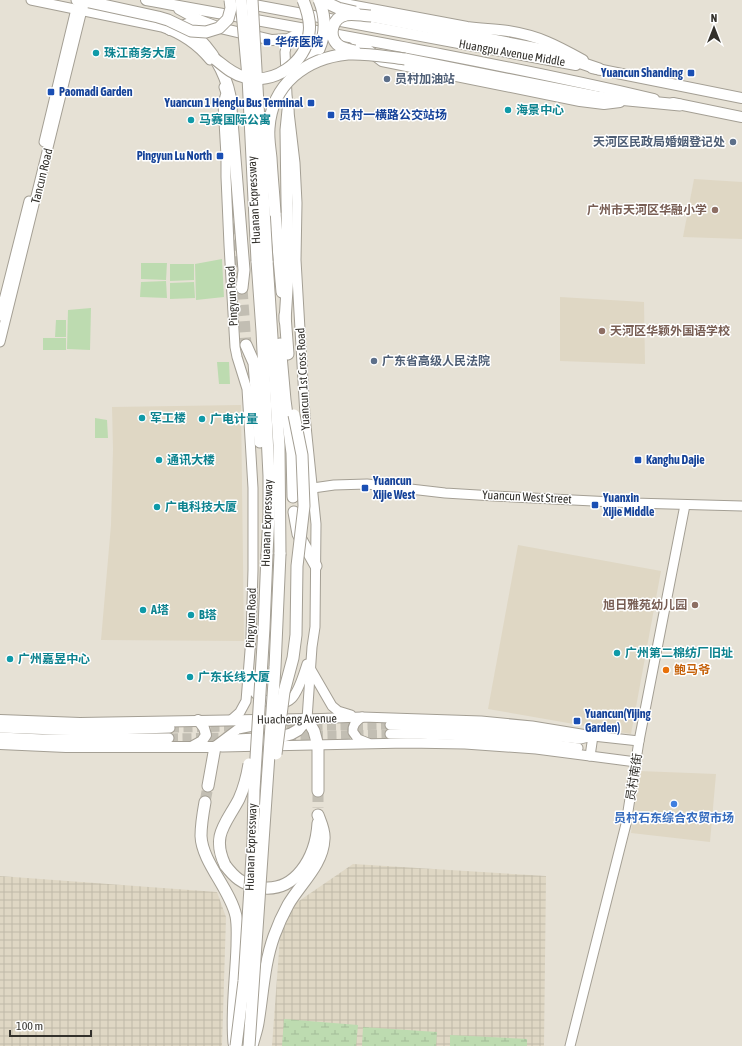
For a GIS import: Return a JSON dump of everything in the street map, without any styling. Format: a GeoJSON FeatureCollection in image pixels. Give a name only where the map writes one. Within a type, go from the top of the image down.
{"type":"FeatureCollection","features":[{"type":"Feature","properties":{"kind":"highway"},"geometry":{"type":"LineString","coordinates":[[191,31],[206,32],[215,30],[222,26],[228,19],[231,12],[230,0]]}},
{"type":"Feature","properties":{"kind":"highway","name":"Huanan Expressway"},"geometry":{"type":"LineString","coordinates":[[241,0],[262,261],[279,445],[280,554],[275,667],[250,1046]]}},
{"type":"Feature","properties":{"kind":"highway","name":"Huanan Expressway"},"geometry":{"type":"LineString","coordinates":[[235,1046],[244,981],[253,841],[254,790],[260,702],[269,508],[269,468],[262,331],[262,261],[252,0]]}},
{"type":"Feature","properties":{"kind":"highway"},"geometry":{"type":"LineString","coordinates":[[215,59],[231,72],[250,79],[264,79],[282,73],[299,59],[308,40],[310,32],[309,18],[303,0]]}},
{"type":"Feature","properties":{"kind":"highway"},"geometry":{"type":"LineString","coordinates":[[319,0],[338,8],[371,16],[543,50],[599,69]]}},
{"type":"Feature","properties":{"kind":"highway"},"geometry":{"type":"LineString","coordinates":[[264,826],[276,756],[284,692],[293,658],[296,635],[297,566],[304,506],[302,455],[291,393],[279,270],[269,133],[272,109],[281,90],[317,52],[322,40],[324,18],[319,0]]}},
{"type":"Feature","properties":{"kind":"highway"},"geometry":{"type":"LineString","coordinates":[[81,5],[158,17],[168,20],[191,31],[209,48],[226,80],[231,102],[244,270],[242,288]]}},
{"type":"Feature","properties":{"kind":"highway"},"geometry":{"type":"LineString","coordinates":[[371,16],[348,15],[339,18],[334,24],[332,30],[333,38],[337,44],[345,49],[405,58],[585,95],[680,105]]}},
{"type":"Feature","properties":{"kind":"highway"},"geometry":{"type":"LineString","coordinates":[[298,71],[320,61],[343,55],[405,58]]}},
{"type":"Feature","properties":{"kind":"highway"},"geometry":{"type":"LineString","coordinates":[[285,321],[288,274],[286,130],[288,110]]}},
{"type":"Feature","properties":{"kind":"highway"},"geometry":{"type":"LineString","coordinates":[[262,261],[277,307],[285,400],[292,453],[293,497]]}},
{"type":"Feature","properties":{"kind":"highway"},"geometry":{"type":"LineString","coordinates":[[246,345],[254,363],[257,415],[266,489],[267,554]]}},
{"type":"Feature","properties":{"kind":"highway"},"geometry":{"type":"LineString","coordinates":[[294,512],[298,534],[316,566]]}},
{"type":"Feature","properties":{"kind":"highway"},"geometry":{"type":"LineString","coordinates":[[250,1046],[258,1024],[268,956],[274,935],[288,905],[311,873],[320,857],[323,847],[324,834],[318,812],[316,839],[305,866],[290,881],[280,886],[263,888],[239,881],[225,865],[220,850],[221,833],[224,824],[242,792],[248,773],[254,723],[260,702]]}},
{"type":"Feature","properties":{"kind":"highway"},"geometry":{"type":"LineString","coordinates":[[208,786],[214,747],[236,740],[276,738],[290,734],[298,730],[307,718],[314,731],[318,746],[318,791]]}},
{"type":"Feature","properties":{"kind":"highway"},"geometry":{"type":"LineString","coordinates":[[205,802],[201,836],[203,846],[210,863],[226,890],[236,916],[237,954],[232,1024],[235,1046]]}},
{"type":"Feature","properties":{"kind":"main road","name":"Huangpu Avenue Middle"},"geometry":{"type":"LineString","coordinates":[[146,0],[305,28],[575,81],[680,105],[742,117]]}},
{"type":"Feature","properties":{"kind":"main road","name":"Huangpu Avenue Middle"},"geometry":{"type":"LineString","coordinates":[[230,0],[282,5],[742,98]]}},
{"type":"Feature","properties":{"kind":"main road"},"geometry":{"type":"LineString","coordinates":[[319,0],[467,27],[507,31],[545,40],[599,69]]}},
{"type":"Feature","properties":{"kind":"main road"},"geometry":{"type":"LineString","coordinates":[[170,4],[199,20],[220,28],[272,40],[288,39],[300,33],[305,28]]}},
{"type":"Feature","properties":{"kind":"main road"},"geometry":{"type":"LineString","coordinates":[[170,30],[199,20]]}},
{"type":"Feature","properties":{"kind":"main road"},"geometry":{"type":"LineString","coordinates":[[352,38],[382,61],[590,103],[604,104],[633,101]]}},
{"type":"Feature","properties":{"kind":"main road","name":"Huacheng Avenue"},"geometry":{"type":"LineString","coordinates":[[0,720],[80,723],[307,718]]}},
{"type":"Feature","properties":{"kind":"main road"},"geometry":{"type":"LineString","coordinates":[[191,746],[202,741],[206,734],[204,728],[198,720]]}},
{"type":"Feature","properties":{"kind":"main road","name":"Huacheng Avenue"},"geometry":{"type":"LineString","coordinates":[[0,744],[66,747],[214,747]]}},
{"type":"Feature","properties":{"kind":"street","name":"Pingyun Road"},"geometry":{"type":"LineString","coordinates":[[31,0],[81,5],[170,30],[186,38],[201,49],[222,81],[226,94],[223,104],[235,347],[247,389],[253,488],[253,570],[246,701],[240,712],[231,720]]}},
{"type":"Feature","properties":{"kind":"street","name":"Tancun Road"},"geometry":{"type":"LineString","coordinates":[[0,316],[46,133],[81,5]]}},
{"type":"Feature","properties":{"kind":"street","name":"Tancun Road"},"geometry":{"type":"LineString","coordinates":[[0,342],[81,5]]}},
{"type":"Feature","properties":{"kind":"street","name":"Yuancun 1st Cross Road"},"geometry":{"type":"LineString","coordinates":[[288,39],[285,52],[288,110],[295,163],[297,203],[296,260],[305,416],[316,524],[315,627],[310,668],[307,718]]}},
{"type":"Feature","properties":{"kind":"street","name":"Yuancun West Street"},"geometry":{"type":"LineString","coordinates":[[313,488],[334,485],[367,484],[445,493],[685,505],[742,506]]}},
{"type":"Feature","properties":{"kind":"street","name":"员村南街"},"geometry":{"type":"LineString","coordinates":[[570,1046],[626,824],[639,741],[685,505]]}},
{"type":"Feature","properties":{"kind":"street"},"geometry":{"type":"LineString","coordinates":[[248,679],[254,691],[264,700],[274,703],[287,702],[296,693],[305,671],[312,647]]}},
{"type":"Feature","properties":{"kind":"street"},"geometry":{"type":"LineString","coordinates":[[310,668],[332,706],[338,711],[362,717]]}},
{"type":"Feature","properties":{"kind":"street"},"geometry":{"type":"LineString","coordinates":[[362,717],[354,725],[353,732],[358,739],[368,744]]}},
{"type":"Feature","properties":{"kind":"street","name":"Huacheng Avenue"},"geometry":{"type":"LineString","coordinates":[[307,718],[362,717],[481,721],[532,726],[593,736],[639,741]]}},
{"type":"Feature","properties":{"kind":"street"},"geometry":{"type":"LineString","coordinates":[[0,728],[85,732],[170,728]]}},
{"type":"Feature","properties":{"kind":"street","name":"Huacheng Avenue"},"geometry":{"type":"LineString","coordinates":[[590,756],[588,752],[580,749],[529,741],[390,730],[483,729],[580,739],[593,736]]}},
{"type":"Feature","properties":{"kind":"street"},"geometry":{"type":"LineString","coordinates":[[590,756],[593,736]]}},
{"type":"Feature","properties":{"kind":"street"},"geometry":{"type":"LineString","coordinates":[[0,737],[49,739],[169,738]]}},
{"type":"Feature","properties":{"kind":"street","name":"Huacheng Avenue"},"geometry":{"type":"LineString","coordinates":[[214,747],[465,744],[536,749],[636,762]]}},
{"type":"Feature","properties":{"kind":"shaded area","name":"广州市天河区华融小学"},"geometry":{"type":"Polygon","coordinates":[[[694,179],[742,182],[742,239],[683,237],[694,179]]]}},
{"type":"Feature","properties":{"kind":"shaded area","name":"天河区华颖外国语学校"},"geometry":{"type":"Polygon","coordinates":[[[560,297],[644,302],[645,364],[560,361],[560,297]]]}},
{"type":"Feature","properties":{"kind":"shaded area"},"geometry":{"type":"Polygon","coordinates":[[[241,405],[244,641],[101,640],[111,525],[113,449],[112,407],[241,405]]]}},
{"type":"Feature","properties":{"kind":"shaded area"},"geometry":{"type":"Polygon","coordinates":[[[518,545],[661,571],[631,734],[488,709],[518,545]]]}},
{"type":"Feature","properties":{"kind":"shaded area","name":"员村石东综合农贸市场"},"geometry":{"type":"Polygon","coordinates":[[[639,771],[716,774],[710,842],[631,833],[639,771]]]}},
{"type":"Feature","properties":{"kind":"shaded area"},"geometry":{"type":"Polygon","coordinates":[[[353,864],[546,876],[544,1046],[272,1046],[280,937],[284,924],[296,903],[353,864]]]}},
{"type":"Feature","properties":{"kind":"shaded area"},"geometry":{"type":"Polygon","coordinates":[[[0,876],[217,892],[226,917],[222,1046],[0,1046],[0,876]]]}},
{"type":"Feature","properties":{"kind":"green space"},"geometry":{"type":"Polygon","coordinates":[[[222,259],[224,297],[196,300],[195,264],[222,259]]]}},
{"type":"Feature","properties":{"kind":"green space"},"geometry":{"type":"Polygon","coordinates":[[[141,263],[167,263],[166,280],[141,279],[141,263]]]}},
{"type":"Feature","properties":{"kind":"green space"},"geometry":{"type":"Polygon","coordinates":[[[170,264],[194,264],[194,280],[170,281],[170,264]]]}},
{"type":"Feature","properties":{"kind":"green space"},"geometry":{"type":"Polygon","coordinates":[[[166,281],[167,298],[140,297],[141,282],[166,281]]]}},
{"type":"Feature","properties":{"kind":"green space"},"geometry":{"type":"Polygon","coordinates":[[[194,282],[195,298],[170,299],[170,283],[194,282]]]}},
{"type":"Feature","properties":{"kind":"green space"},"geometry":{"type":"Polygon","coordinates":[[[91,308],[90,350],[67,349],[68,310],[91,308]]]}},
{"type":"Feature","properties":{"kind":"green space"},"geometry":{"type":"Polygon","coordinates":[[[56,320],[66,320],[66,337],[55,337],[56,320]]]}},
{"type":"Feature","properties":{"kind":"green space"},"geometry":{"type":"Polygon","coordinates":[[[43,338],[66,338],[66,350],[43,350],[43,338]]]}},
{"type":"Feature","properties":{"kind":"green space"},"geometry":{"type":"Polygon","coordinates":[[[217,362],[229,362],[230,384],[219,384],[217,362]]]}},
{"type":"Feature","properties":{"kind":"green space"},"geometry":{"type":"Polygon","coordinates":[[[95,418],[107,420],[108,438],[95,438],[95,418]]]}},
{"type":"Feature","properties":{"kind":"green space"},"geometry":{"type":"Polygon","coordinates":[[[284,1019],[358,1025],[356,1046],[282,1046],[284,1019]]]}},
{"type":"Feature","properties":{"kind":"green space"},"geometry":{"type":"Polygon","coordinates":[[[363,1027],[437,1032],[436,1046],[362,1046],[363,1027]]]}},
{"type":"Feature","properties":{"kind":"green space"},"geometry":{"type":"Polygon","coordinates":[[[450,1035],[527,1039],[527,1046],[450,1046],[450,1035]]]}},
{"type":"Feature","properties":{"kind":"tunnel"},"geometry":{"type":"LineString","coordinates":[[229,174],[237,274],[242,288],[246,345]]}},
{"type":"Feature","properties":{"kind":"tunnel"},"geometry":{"type":"LineString","coordinates":[[273,727],[390,725]]}},
{"type":"Feature","properties":{"kind":"tunnel"},"geometry":{"type":"LineString","coordinates":[[170,728],[245,727]]}},
{"type":"Feature","properties":{"kind":"tunnel"},"geometry":{"type":"LineString","coordinates":[[287,736],[390,734]]}},
{"type":"Feature","properties":{"kind":"tunnel"},"geometry":{"type":"LineString","coordinates":[[169,738],[232,737]]}},
{"type":"Feature","properties":{"kind":"tunnel"},"geometry":{"type":"LineString","coordinates":[[205,802],[208,786]]}},
{"type":"Feature","properties":{"kind":"tunnel"},"geometry":{"type":"LineString","coordinates":[[318,791],[318,808]]}},
{"type":"Feature","properties":{"kind":"place","name":"华侨医院"},"geometry":{"type":"Point","coordinates":[267,42]}},
{"type":"Feature","properties":{"kind":"place","name":"珠江商务大厦"},"geometry":{"type":"Point","coordinates":[96,53]}},
{"type":"Feature","properties":{"kind":"place","name":"Yuancun Shanding"},"geometry":{"type":"Point","coordinates":[691,73]}},
{"type":"Feature","properties":{"kind":"place","name":"员村加油站"},"geometry":{"type":"Point","coordinates":[387,79]}},
{"type":"Feature","properties":{"kind":"place","name":"Paomadi Garden"},"geometry":{"type":"Point","coordinates":[51,92]}},
{"type":"Feature","properties":{"kind":"place","name":"Yuancun 1 Henglu Bus Terminal"},"geometry":{"type":"Point","coordinates":[311,103]}},
{"type":"Feature","properties":{"kind":"place","name":"海景中心"},"geometry":{"type":"Point","coordinates":[508,110]}},
{"type":"Feature","properties":{"kind":"place","name":"员村一横路公交站场"},"geometry":{"type":"Point","coordinates":[331,115]}},
{"type":"Feature","properties":{"kind":"place","name":"马赛国际公寓"},"geometry":{"type":"Point","coordinates":[191,120]}},
{"type":"Feature","properties":{"kind":"place","name":"天河区民政局婚姻登记处"},"geometry":{"type":"Point","coordinates":[733,142]}},
{"type":"Feature","properties":{"kind":"place","name":"Pingyun Lu North"},"geometry":{"type":"Point","coordinates":[220,156]}},
{"type":"Feature","properties":{"kind":"place","name":"广州市天河区华融小学"},"geometry":{"type":"Point","coordinates":[715,210]}},
{"type":"Feature","properties":{"kind":"place","name":"天河区华颖外国语学校"},"geometry":{"type":"Point","coordinates":[602,331]}},
{"type":"Feature","properties":{"kind":"place","name":"广东省高级人民法院"},"geometry":{"type":"Point","coordinates":[374,361]}},
{"type":"Feature","properties":{"kind":"place","name":"军工楼"},"geometry":{"type":"Point","coordinates":[142,418]}},
{"type":"Feature","properties":{"kind":"place","name":"广电计量"},"geometry":{"type":"Point","coordinates":[202,419]}},
{"type":"Feature","properties":{"kind":"place","name":"通讯大楼"},"geometry":{"type":"Point","coordinates":[159,460]}},
{"type":"Feature","properties":{"kind":"place","name":"Kanghu Dajie"},"geometry":{"type":"Point","coordinates":[638,460]}},
{"type":"Feature","properties":{"kind":"place","name":"Yuancun Xijie West"},"geometry":{"type":"Point","coordinates":[365,488]}},
{"type":"Feature","properties":{"kind":"place","name":"Yuanxin Xijie Middle"},"geometry":{"type":"Point","coordinates":[595,505]}},
{"type":"Feature","properties":{"kind":"place","name":"广电科技大厦"},"geometry":{"type":"Point","coordinates":[157,507]}},
{"type":"Feature","properties":{"kind":"place","name":"旭日雅苑幼儿园"},"geometry":{"type":"Point","coordinates":[695,605]}},
{"type":"Feature","properties":{"kind":"place","name":"A塔"},"geometry":{"type":"Point","coordinates":[143,610]}},
{"type":"Feature","properties":{"kind":"place","name":"B塔"},"geometry":{"type":"Point","coordinates":[191,615]}},
{"type":"Feature","properties":{"kind":"place","name":"广州第二棉纺厂旧址"},"geometry":{"type":"Point","coordinates":[617,653]}},
{"type":"Feature","properties":{"kind":"place","name":"广州嘉昱中心"},"geometry":{"type":"Point","coordinates":[10,659]}},
{"type":"Feature","properties":{"kind":"place","name":"鲍马爷"},"geometry":{"type":"Point","coordinates":[666,670]}},
{"type":"Feature","properties":{"kind":"place","name":"广东长线大厦"},"geometry":{"type":"Point","coordinates":[190,677]}},
{"type":"Feature","properties":{"kind":"place","name":"Yuancun(Yijing Garden)"},"geometry":{"type":"Point","coordinates":[577,721]}},
{"type":"Feature","properties":{"kind":"place","name":"员村石东综合农贸市场"},"geometry":{"type":"Point","coordinates":[674,804]}}]}
